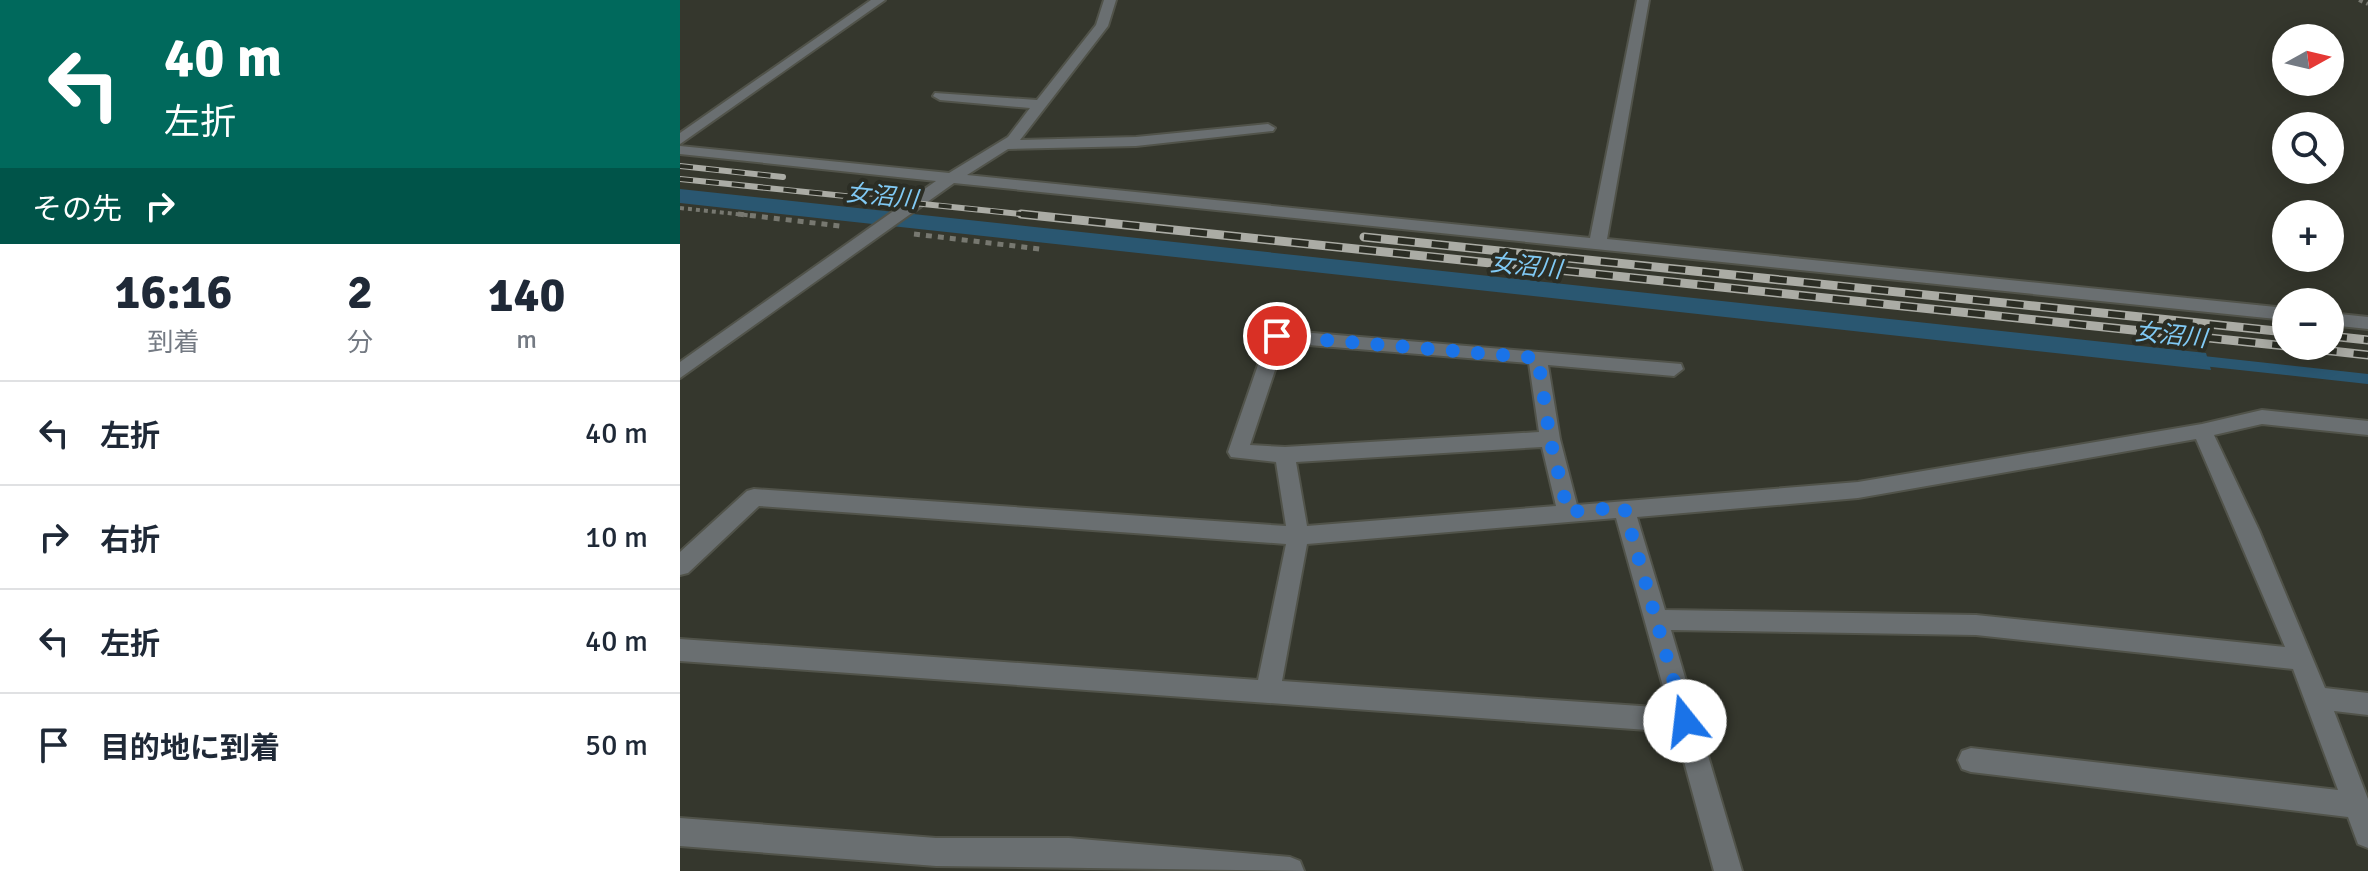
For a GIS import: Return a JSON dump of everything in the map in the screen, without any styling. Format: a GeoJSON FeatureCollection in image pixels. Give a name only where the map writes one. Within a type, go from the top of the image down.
{"type":"FeatureCollection","features":[{"type":"Feature","properties":{"kind":"street"},"geometry":{"type":"LineString","coordinates":[[680,140],[879,0]]}},
{"type":"Feature","properties":{"kind":"street"},"geometry":{"type":"LineString","coordinates":[[680,371],[949,179],[1005,145],[1042,105],[1102,26],[1110,0]]}},
{"type":"Feature","properties":{"kind":"street"},"geometry":{"type":"LineString","coordinates":[[1597,246],[1643,0]]}},
{"type":"Feature","properties":{"kind":"street"},"geometry":{"type":"LineString","coordinates":[[940,96],[1042,105]]}},
{"type":"Feature","properties":{"kind":"street"},"geometry":{"type":"LineString","coordinates":[[1005,145],[1079,145],[1208,137],[1268,128]]}},
{"type":"Feature","properties":{"kind":"street"},"geometry":{"type":"LineString","coordinates":[[680,150],[2272,313]]}},
{"type":"Feature","properties":{"kind":"street"},"geometry":{"type":"LineString","coordinates":[[2344,320],[2368,323]]}},
{"type":"Feature","properties":{"kind":"street"},"geometry":{"type":"LineString","coordinates":[[1550,439],[1285,455],[1238,452],[1277,336],[1674,369]]}},
{"type":"Feature","properties":{"kind":"street"},"geometry":{"type":"LineString","coordinates":[[1538,358],[1550,439],[1568,512]]}},
{"type":"Feature","properties":{"kind":"street"},"geometry":{"type":"LineString","coordinates":[[680,566],[754,497],[1298,536],[1858,490],[2202,431],[2262,417],[2368,428]]}},
{"type":"Feature","properties":{"kind":"street"},"geometry":{"type":"LineString","coordinates":[[2202,431],[2232,491],[2302,659],[2368,834]]}},
{"type":"Feature","properties":{"kind":"street"},"geometry":{"type":"LineString","coordinates":[[1268,691],[1298,536],[1285,455]]}},
{"type":"Feature","properties":{"kind":"street"},"geometry":{"type":"LineString","coordinates":[[1624,507],[1728,871]]}},
{"type":"Feature","properties":{"kind":"street"},"geometry":{"type":"LineString","coordinates":[[1657,620],[1976,625],[2302,659]]}},
{"type":"Feature","properties":{"kind":"street"},"geometry":{"type":"LineString","coordinates":[[680,650],[1685,721]]}},
{"type":"Feature","properties":{"kind":"street"},"geometry":{"type":"LineString","coordinates":[[2317,698],[2368,704]]}},
{"type":"Feature","properties":{"kind":"street"},"geometry":{"type":"LineString","coordinates":[[1971,760],[2357,805]]}},
{"type":"Feature","properties":{"kind":"street"},"geometry":{"type":"LineString","coordinates":[[680,832],[936,852],[1069,852],[1290,871]]}},
{"type":"Feature","properties":{"kind":"path"},"geometry":{"type":"LineString","coordinates":[[2359,0],[2368,4]]}},
{"type":"Feature","properties":{"kind":"path"},"geometry":{"type":"LineString","coordinates":[[680,208],[1040,249]]}},
{"type":"Feature","properties":{"kind":"water"},"geometry":{"type":"Polygon","coordinates":[[[680,189],[2206,353],[2211,370],[680,203],[680,189]]]}},
{"type":"Feature","properties":{"kind":"waterway","name":"女沼川"},"geometry":{"type":"LineString","coordinates":[[2194,360],[2368,379]]}},
{"type":"Feature","properties":{"kind":"railway"},"geometry":{"type":"LineString","coordinates":[[680,166],[783,177]]}},
{"type":"Feature","properties":{"kind":"railway"},"geometry":{"type":"LineString","coordinates":[[680,179],[1041,216]]}},
{"type":"Feature","properties":{"kind":"railway"},"geometry":{"type":"LineString","coordinates":[[1021,214],[2368,355]]}},
{"type":"Feature","properties":{"kind":"railway"},"geometry":{"type":"LineString","coordinates":[[1364,237],[2272,331]]}},
{"type":"Feature","properties":{"kind":"railway"},"geometry":{"type":"LineString","coordinates":[[2344,337],[2368,340]]}},
{"type":"Feature","properties":{"kind":"route"},"geometry":{"type":"LineString","coordinates":[[1277,336],[1538,358],[1550,439],[1568,512],[1624,507],[1685,721]]}}]}
